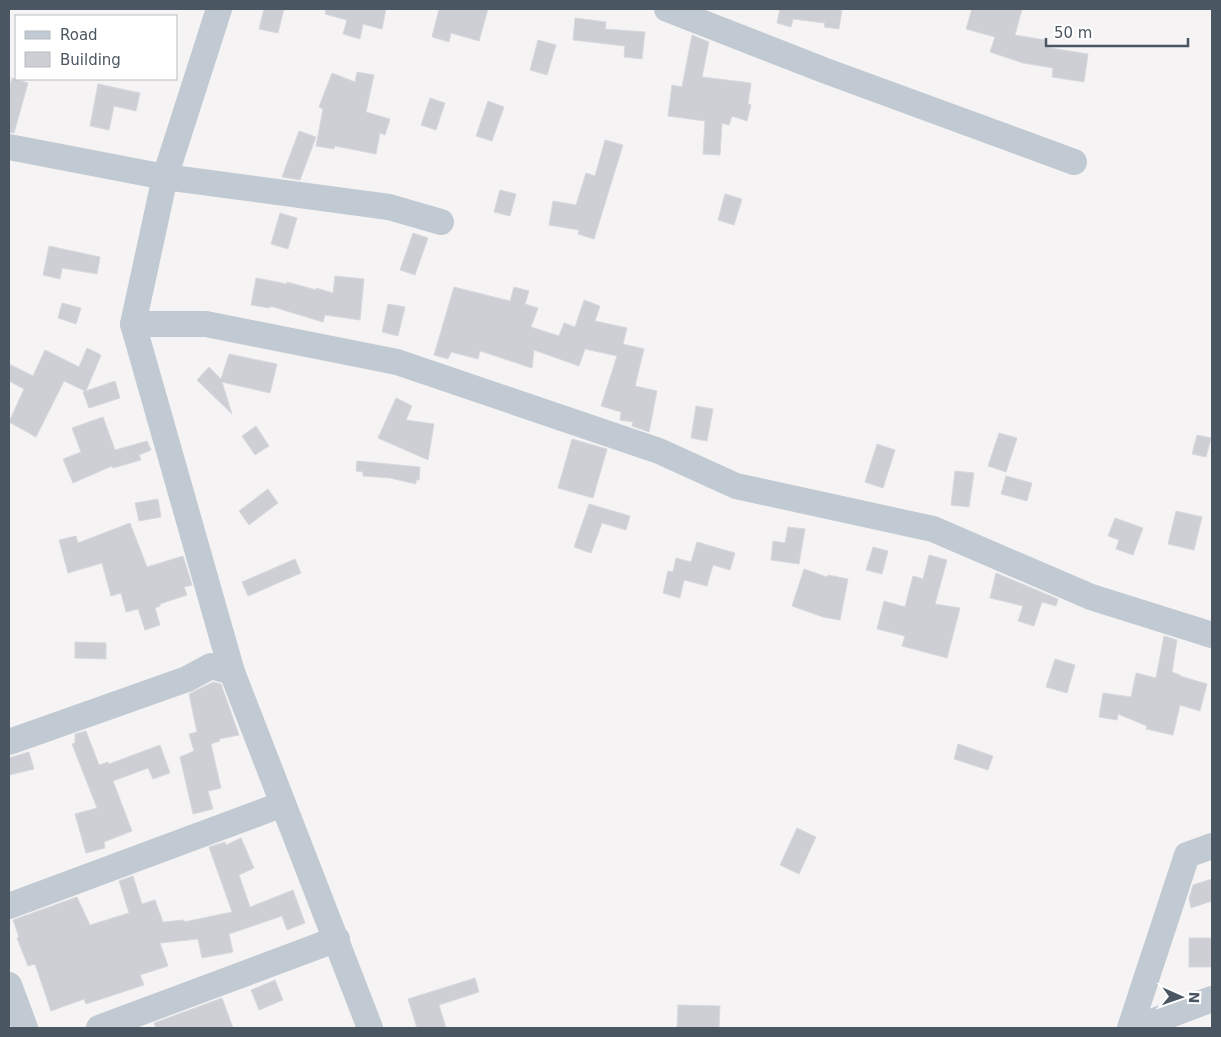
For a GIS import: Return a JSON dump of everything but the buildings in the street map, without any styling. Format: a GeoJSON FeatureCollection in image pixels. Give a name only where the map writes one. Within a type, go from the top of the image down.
{"type":"FeatureCollection","features":[{"type":"Feature","properties":{"kind":"street"},"geometry":{"type":"LineString","coordinates":[[219,9],[165,177],[133,324],[232,672],[370,1028]]}},
{"type":"Feature","properties":{"kind":"street"},"geometry":{"type":"LineString","coordinates":[[667,9],[826,71],[1074,162]]}},
{"type":"Feature","properties":{"kind":"street"},"geometry":{"type":"LineString","coordinates":[[9,147],[165,177],[390,207],[441,222]]}},
{"type":"Feature","properties":{"kind":"street"},"geometry":{"type":"LineString","coordinates":[[133,324],[206,324],[397,362],[660,451],[736,486],[933,529],[1091,597],[1212,635]]}},
{"type":"Feature","properties":{"kind":"street"},"geometry":{"type":"LineString","coordinates":[[9,742],[187,679],[211,666],[232,672]]}},
{"type":"Feature","properties":{"kind":"street"},"geometry":{"type":"LineString","coordinates":[[9,906],[283,804]]}},
{"type":"Feature","properties":{"kind":"street"},"geometry":{"type":"LineString","coordinates":[[1130,1028],[1187,855],[1212,846]]}},
{"type":"Feature","properties":{"kind":"street"},"geometry":{"type":"LineString","coordinates":[[99,1028],[336,939]]}},
{"type":"Feature","properties":{"kind":"street"},"geometry":{"type":"LineString","coordinates":[[9,985],[25,1028]]}},
{"type":"Feature","properties":{"kind":"street"},"geometry":{"type":"LineString","coordinates":[[1136,1028],[1212,999]]}}]}
